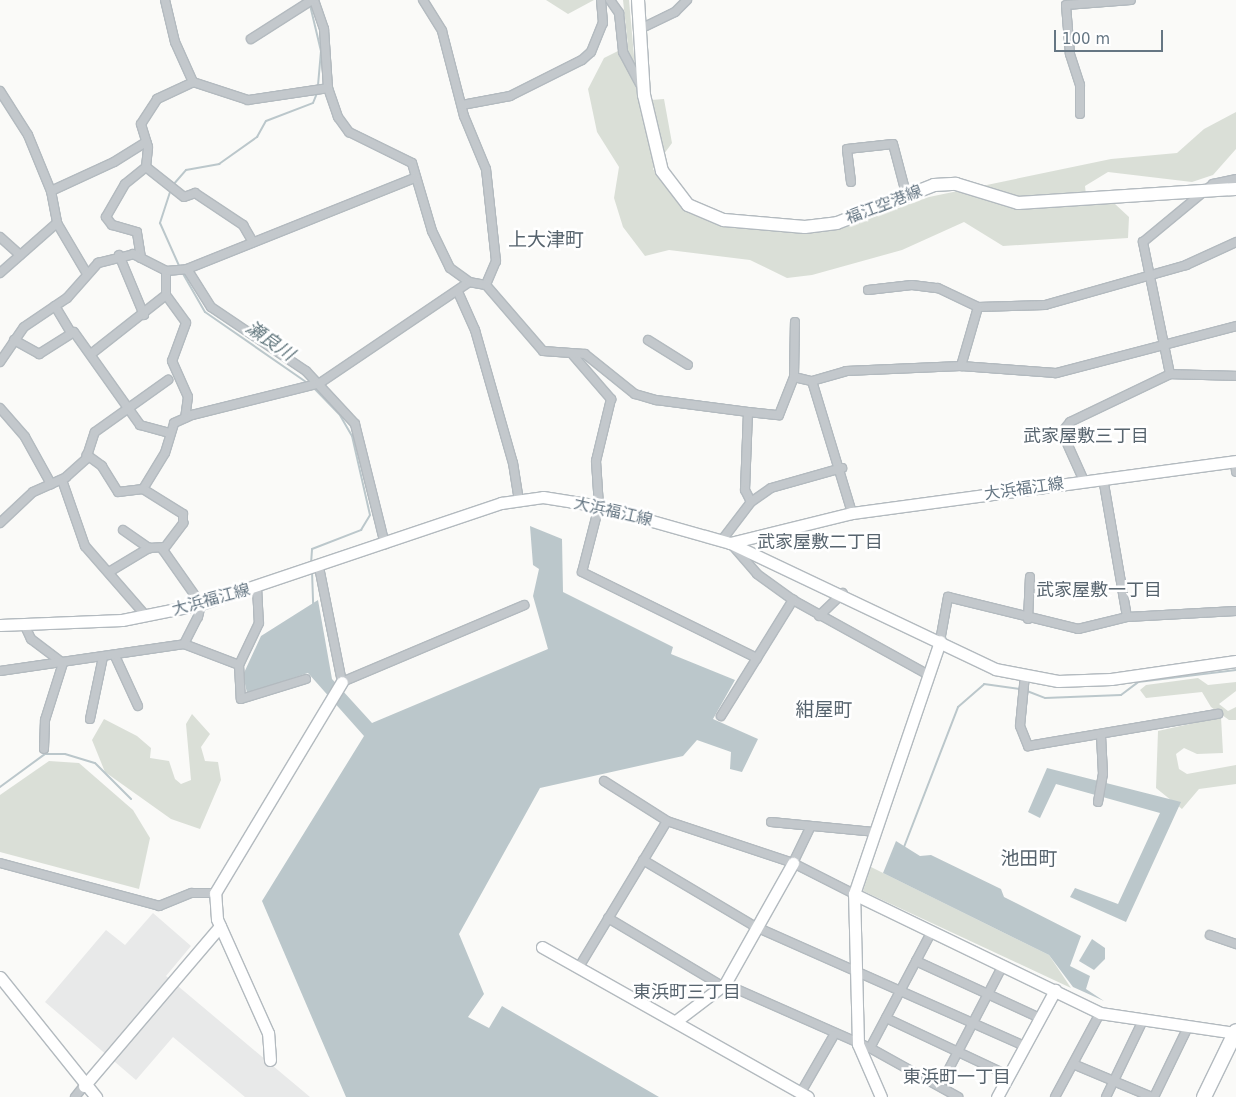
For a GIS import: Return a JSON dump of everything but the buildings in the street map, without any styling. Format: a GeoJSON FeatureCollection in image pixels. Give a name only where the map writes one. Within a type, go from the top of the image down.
{"type":"FeatureCollection","features":[{"type":"Feature","properties":{"kind":"highway"},"geometry":{"type":"LineString","coordinates":[[1204,1097],[1236,1033]]}},
{"type":"Feature","properties":{"kind":"main road","name":"福江空港線"},"geometry":{"type":"LineString","coordinates":[[638,0],[642,28],[644,95],[662,171],[688,206],[709,214],[805,227],[837,223],[934,185],[956,184],[1018,202],[1202,193],[1236,189]]}},
{"type":"Feature","properties":{"kind":"street"},"geometry":{"type":"LineString","coordinates":[[165,0],[175,42],[193,82]]}},
{"type":"Feature","properties":{"kind":"street"},"geometry":{"type":"LineString","coordinates":[[251,38],[313,0],[324,29],[328,88],[338,117],[349,132],[412,163],[415,178],[450,268],[469,282],[486,286],[543,351],[585,354],[601,362],[635,394],[748,412],[779,415],[794,377],[795,322]]}},
{"type":"Feature","properties":{"kind":"street"},"geometry":{"type":"LineString","coordinates":[[423,0],[442,31],[462,105],[486,169],[493,204],[496,261],[486,286]]}},
{"type":"Feature","properties":{"kind":"street"},"geometry":{"type":"LineString","coordinates":[[462,105],[510,96],[582,60],[591,52],[603,23],[601,0]]}},
{"type":"Feature","properties":{"kind":"street"},"geometry":{"type":"LineString","coordinates":[[610,0],[619,13],[623,52],[644,95]]}},
{"type":"Feature","properties":{"kind":"street"},"geometry":{"type":"LineString","coordinates":[[642,28],[675,12],[687,0]]}},
{"type":"Feature","properties":{"kind":"street"},"geometry":{"type":"LineString","coordinates":[[1080,114],[1080,85],[1070,54],[1066,5],[1131,0]]}},
{"type":"Feature","properties":{"kind":"street"},"geometry":{"type":"LineString","coordinates":[[146,167],[146,142],[141,124],[148,109],[161,96],[193,82],[248,100],[281,91],[328,88]]}},
{"type":"Feature","properties":{"kind":"street"},"geometry":{"type":"LineString","coordinates":[[0,91],[20,120],[51,191],[57,223],[87,274]]}},
{"type":"Feature","properties":{"kind":"street"},"geometry":{"type":"LineString","coordinates":[[51,191],[114,162],[146,142]]}},
{"type":"Feature","properties":{"kind":"street"},"geometry":{"type":"LineString","coordinates":[[851,182],[847,149],[893,144],[907,197]]}},
{"type":"Feature","properties":{"kind":"street"},"geometry":{"type":"LineString","coordinates":[[146,167],[184,197],[195,193],[243,225],[253,242]]}},
{"type":"Feature","properties":{"kind":"street"},"geometry":{"type":"LineString","coordinates":[[141,258],[137,232],[112,225],[106,217],[125,184],[146,167]]}},
{"type":"Feature","properties":{"kind":"street"},"geometry":{"type":"LineString","coordinates":[[1,359],[14,340],[55,306],[98,263],[119,255],[141,258],[166,271],[186,270],[415,178]]}},
{"type":"Feature","properties":{"kind":"street"},"geometry":{"type":"LineString","coordinates":[[1170,374],[1142,242],[1146,235],[1213,184],[1236,179]]}},
{"type":"Feature","properties":{"kind":"street"},"geometry":{"type":"LineString","coordinates":[[0,273],[57,223]]}},
{"type":"Feature","properties":{"kind":"street"},"geometry":{"type":"LineString","coordinates":[[0,237],[20,254]]}},
{"type":"Feature","properties":{"kind":"street"},"geometry":{"type":"LineString","coordinates":[[868,290],[912,285],[938,288],[978,307],[1044,305],[1149,275],[1236,242]]}},
{"type":"Feature","properties":{"kind":"street"},"geometry":{"type":"LineString","coordinates":[[119,255],[144,315]]}},
{"type":"Feature","properties":{"kind":"street"},"geometry":{"type":"LineString","coordinates":[[186,270],[211,306],[320,383],[355,424],[385,544]]}},
{"type":"Feature","properties":{"kind":"street"},"geometry":{"type":"LineString","coordinates":[[166,271],[166,295],[186,323],[172,361],[188,397],[185,418]]}},
{"type":"Feature","properties":{"kind":"street"},"geometry":{"type":"LineString","coordinates":[[143,489],[165,453],[169,433],[174,423],[185,418],[320,383],[458,292],[469,282]]}},
{"type":"Feature","properties":{"kind":"street"},"geometry":{"type":"LineString","coordinates":[[458,292],[475,330],[513,464],[519,500]]}},
{"type":"Feature","properties":{"kind":"street"},"geometry":{"type":"LineString","coordinates":[[91,354],[144,315],[166,295]]}},
{"type":"Feature","properties":{"kind":"street"},"geometry":{"type":"LineString","coordinates":[[55,306],[70,333],[91,354],[140,425],[169,433]]}},
{"type":"Feature","properties":{"kind":"street"},"geometry":{"type":"LineString","coordinates":[[961,366],[978,307]]}},
{"type":"Feature","properties":{"kind":"street"},"geometry":{"type":"LineString","coordinates":[[794,377],[812,381],[846,371],[961,366],[1056,373],[1164,347],[1236,326]]}},
{"type":"Feature","properties":{"kind":"street"},"geometry":{"type":"LineString","coordinates":[[14,340],[39,354],[70,333]]}},
{"type":"Feature","properties":{"kind":"street"},"geometry":{"type":"LineString","coordinates":[[648,340],[688,365]]}},
{"type":"Feature","properties":{"kind":"street"},"geometry":{"type":"LineString","coordinates":[[572,354],[611,399],[596,461],[599,506],[582,572],[757,658]]}},
{"type":"Feature","properties":{"kind":"street"},"geometry":{"type":"LineString","coordinates":[[1084,481],[1062,432],[1079,416],[1170,374],[1236,376]]}},
{"type":"Feature","properties":{"kind":"street"},"geometry":{"type":"LineString","coordinates":[[0,522],[33,492],[62,480],[87,455],[95,432],[168,380]]}},
{"type":"Feature","properties":{"kind":"street"},"geometry":{"type":"LineString","coordinates":[[812,381],[842,468],[852,513]]}},
{"type":"Feature","properties":{"kind":"street"},"geometry":{"type":"LineString","coordinates":[[1,410],[24,436],[51,484]]}},
{"type":"Feature","properties":{"kind":"street"},"geometry":{"type":"LineString","coordinates":[[748,412],[745,490],[751,502]]}},
{"type":"Feature","properties":{"kind":"street"},"geometry":{"type":"LineString","coordinates":[[87,455],[102,466],[118,492],[143,489],[184,514],[183,523],[164,547],[150,548],[109,572]]}},
{"type":"Feature","properties":{"kind":"street","name":"大浜福江線"},"geometry":{"type":"LineString","coordinates":[[0,625],[147,617],[201,604],[302,573],[519,500],[542,497],[599,506],[726,542],[852,513],[1103,478],[1236,465]]}},
{"type":"Feature","properties":{"kind":"street"},"geometry":{"type":"LineString","coordinates":[[726,542],[751,502],[789,480],[842,468]]}},
{"type":"Feature","properties":{"kind":"street"},"geometry":{"type":"LineString","coordinates":[[1103,478],[1127,617]]}},
{"type":"Feature","properties":{"kind":"street"},"geometry":{"type":"LineString","coordinates":[[62,480],[86,546],[147,617]]}},
{"type":"Feature","properties":{"kind":"street"},"geometry":{"type":"LineString","coordinates":[[123,530],[150,548]]}},
{"type":"Feature","properties":{"kind":"street"},"geometry":{"type":"LineString","coordinates":[[726,542],[843,593],[995,669],[1058,681],[1111,679],[1236,661]]}},
{"type":"Feature","properties":{"kind":"street"},"geometry":{"type":"LineString","coordinates":[[726,542],[757,574],[793,600],[928,675]]}},
{"type":"Feature","properties":{"kind":"street"},"geometry":{"type":"LineString","coordinates":[[164,547],[184,585],[201,604],[184,644]]}},
{"type":"Feature","properties":{"kind":"street"},"geometry":{"type":"LineString","coordinates":[[319,567],[342,682]]}},
{"type":"Feature","properties":{"kind":"street"},"geometry":{"type":"LineString","coordinates":[[1028,619],[1030,578]]}},
{"type":"Feature","properties":{"kind":"street"},"geometry":{"type":"LineString","coordinates":[[257,587],[259,623],[239,665],[241,699],[306,680]]}},
{"type":"Feature","properties":{"kind":"street"},"geometry":{"type":"LineString","coordinates":[[819,616],[843,593]]}},
{"type":"Feature","properties":{"kind":"street"},"geometry":{"type":"LineString","coordinates":[[881,1097],[858,1044],[853,969],[854,894],[940,641],[948,597],[1028,619],[1078,629],[1127,617],[1236,611]]}},
{"type":"Feature","properties":{"kind":"street"},"geometry":{"type":"LineString","coordinates":[[722,716],[793,600]]}},
{"type":"Feature","properties":{"kind":"street"},"geometry":{"type":"LineString","coordinates":[[270,1060],[268,1033],[220,926],[215,893],[328,700],[342,682],[524,605]]}},
{"type":"Feature","properties":{"kind":"street"},"geometry":{"type":"LineString","coordinates":[[24,624],[31,640],[63,663]]}},
{"type":"Feature","properties":{"kind":"street"},"geometry":{"type":"LineString","coordinates":[[0,671],[115,656],[184,644],[239,665]]}},
{"type":"Feature","properties":{"kind":"street"},"geometry":{"type":"LineString","coordinates":[[115,656],[138,706]]}},
{"type":"Feature","properties":{"kind":"street"},"geometry":{"type":"LineString","coordinates":[[90,719],[103,657]]}},
{"type":"Feature","properties":{"kind":"street"},"geometry":{"type":"LineString","coordinates":[[44,749],[45,720],[63,663]]}},
{"type":"Feature","properties":{"kind":"street"},"geometry":{"type":"LineString","coordinates":[[1025,674],[1020,726],[1028,746],[1218,714]]}},
{"type":"Feature","properties":{"kind":"street"},"geometry":{"type":"LineString","coordinates":[[1098,802],[1103,774],[1101,735]]}},
{"type":"Feature","properties":{"kind":"street"},"geometry":{"type":"LineString","coordinates":[[604,781],[667,821],[793,863],[1100,1013],[1236,1033]]}},
{"type":"Feature","properties":{"kind":"street"},"geometry":{"type":"LineString","coordinates":[[578,967],[667,821]]}},
{"type":"Feature","properties":{"kind":"street"},"geometry":{"type":"LineString","coordinates":[[771,822],[874,832]]}},
{"type":"Feature","properties":{"kind":"street"},"geometry":{"type":"LineString","coordinates":[[676,1021],[723,985],[812,826]]}},
{"type":"Feature","properties":{"kind":"street"},"geometry":{"type":"LineString","coordinates":[[644,860],[756,927],[1025,1046]]}},
{"type":"Feature","properties":{"kind":"street"},"geometry":{"type":"LineString","coordinates":[[0,863],[159,906],[192,893],[215,893]]}},
{"type":"Feature","properties":{"kind":"street"},"geometry":{"type":"LineString","coordinates":[[608,918],[723,985],[834,1035],[870,1048],[958,1097]]}},
{"type":"Feature","properties":{"kind":"street"},"geometry":{"type":"LineString","coordinates":[[75,1097],[220,926]]}},
{"type":"Feature","properties":{"kind":"street"},"geometry":{"type":"LineString","coordinates":[[870,1048],[932,931]]}},
{"type":"Feature","properties":{"kind":"street"},"geometry":{"type":"LineString","coordinates":[[1210,935],[1236,944]]}},
{"type":"Feature","properties":{"kind":"street"},"geometry":{"type":"LineString","coordinates":[[542,946],[804,1096],[834,1035]]}},
{"type":"Feature","properties":{"kind":"street"},"geometry":{"type":"LineString","coordinates":[[916,961],[1040,1018]]}},
{"type":"Feature","properties":{"kind":"street"},"geometry":{"type":"LineString","coordinates":[[940,1086],[1003,965]]}},
{"type":"Feature","properties":{"kind":"street"},"geometry":{"type":"LineString","coordinates":[[0,977],[84,1086],[96,1097]]}},
{"type":"Feature","properties":{"kind":"street"},"geometry":{"type":"LineString","coordinates":[[997,1097],[1055,990]]}},
{"type":"Feature","properties":{"kind":"street"},"geometry":{"type":"LineString","coordinates":[[1055,1097],[1100,1013]]}},
{"type":"Feature","properties":{"kind":"street"},"geometry":{"type":"LineString","coordinates":[[886,1018],[1009,1076]]}},
{"type":"Feature","properties":{"kind":"street"},"geometry":{"type":"LineString","coordinates":[[1106,1097],[1143,1020]]}},
{"type":"Feature","properties":{"kind":"street"},"geometry":{"type":"LineString","coordinates":[[1073,1064],[1153,1097],[1188,1027]]}},
{"type":"Feature","properties":{"kind":"shaded area"},"geometry":{"type":"Polygon","coordinates":[[[546,0],[594,0],[568,14],[546,0]]]}},
{"type":"Feature","properties":{"kind":"shaded area"},"geometry":{"type":"Polygon","coordinates":[[[623,0],[629,0],[638,101],[664,99],[672,143],[653,169],[685,211],[781,231],[843,228],[929,197],[1111,159],[1177,153],[1204,129],[1236,112],[1236,149],[1213,175],[1192,182],[1108,172],[1085,186],[1087,203],[1115,204],[1129,217],[1128,238],[1003,246],[964,222],[902,250],[812,275],[787,278],[750,260],[669,250],[645,256],[623,227],[614,198],[619,167],[597,132],[588,89],[604,58],[628,46],[623,0]]]}},
{"type":"Feature","properties":{"kind":"shaded area"},"geometry":{"type":"Polygon","coordinates":[[[530,526],[562,539],[563,592],[673,647],[671,654],[735,680],[713,719],[758,739],[742,772],[730,769],[731,752],[697,740],[683,756],[540,788],[459,934],[484,994],[468,1017],[489,1028],[502,1006],[659,1097],[346,1097],[262,901],[364,736],[308,673],[247,693],[243,675],[261,636],[318,600],[332,679],[372,723],[548,649],[533,596],[539,569],[533,565],[530,526]]]}},
{"type":"Feature","properties":{"kind":"shaded area"},"geometry":{"type":"Polygon","coordinates":[[[1198,678],[1208,685],[1236,682],[1236,691],[1219,704],[1228,711],[1236,707],[1236,720],[1229,720],[1211,707],[1202,692],[1146,698],[1140,690],[1146,685],[1198,678]]]}},
{"type":"Feature","properties":{"kind":"shaded area"},"geometry":{"type":"Polygon","coordinates":[[[192,714],[210,734],[201,747],[205,761],[218,762],[221,780],[200,829],[171,819],[105,772],[92,740],[104,719],[137,736],[151,748],[150,758],[169,761],[175,779],[181,784],[191,780],[186,724],[192,714]]]}},
{"type":"Feature","properties":{"kind":"shaded area"},"geometry":{"type":"Polygon","coordinates":[[[1221,717],[1223,753],[1197,754],[1184,748],[1176,754],[1179,769],[1187,774],[1236,765],[1236,784],[1199,789],[1182,809],[1156,788],[1158,731],[1221,717]]]}},
{"type":"Feature","properties":{"kind":"shaded area"},"geometry":{"type":"Polygon","coordinates":[[[49,761],[79,763],[133,810],[150,838],[139,889],[0,852],[0,795],[49,761]]]}},
{"type":"Feature","properties":{"kind":"shaded area"},"geometry":{"type":"Polygon","coordinates":[[[1047,768],[1181,802],[1126,922],[1070,897],[1075,888],[1118,904],[1160,813],[1056,784],[1040,818],[1028,812],[1047,768]]]}},
{"type":"Feature","properties":{"kind":"shaded area"},"geometry":{"type":"Polygon","coordinates":[[[896,841],[920,856],[931,855],[1001,889],[1004,897],[1081,936],[1070,966],[1090,976],[1086,989],[1104,1001],[1073,987],[1049,955],[883,873],[896,841]]]}},
{"type":"Feature","properties":{"kind":"shaded area"},"geometry":{"type":"Polygon","coordinates":[[[871,867],[1049,955],[1071,988],[863,891],[871,867]]]}},
{"type":"Feature","properties":{"kind":"shaded area"},"geometry":{"type":"Polygon","coordinates":[[[153,913],[191,946],[166,976],[310,1097],[245,1097],[173,1037],[136,1080],[45,1002],[106,930],[125,945],[153,913]]]}},
{"type":"Feature","properties":{"kind":"shaded area"},"geometry":{"type":"Polygon","coordinates":[[[1092,939],[1105,948],[1105,959],[1094,970],[1079,961],[1092,939]]]}},
{"type":"Feature","properties":{"kind":"waterway","name":"瀬良川"},"geometry":{"type":"LineString","coordinates":[[310,5],[321,51],[318,88]]}},
{"type":"Feature","properties":{"kind":"waterway","name":"瀬良川"},"geometry":{"type":"LineString","coordinates":[[173,185],[186,170],[219,164],[257,137],[266,121],[313,103],[317,93]]}},
{"type":"Feature","properties":{"kind":"waterway","name":"瀬良川"},"geometry":{"type":"LineString","coordinates":[[171,189],[160,223],[180,268]]}},
{"type":"Feature","properties":{"kind":"waterway","name":"瀬良川"},"geometry":{"type":"LineString","coordinates":[[182,272],[205,312],[309,384]]}},
{"type":"Feature","properties":{"kind":"waterway","name":"瀬良川"},"geometry":{"type":"LineString","coordinates":[[311,564],[312,549],[361,530],[370,515],[352,436],[340,415],[313,387]]}},
{"type":"Feature","properties":{"kind":"waterway","name":"瀬良川"},"geometry":{"type":"LineString","coordinates":[[312,571],[313,605]]}},
{"type":"Feature","properties":{"kind":"waterway"},"geometry":{"type":"LineString","coordinates":[[1027,691],[1045,698],[1121,695],[1138,682],[1236,670]]}},
{"type":"Feature","properties":{"kind":"waterway"},"geometry":{"type":"LineString","coordinates":[[904,847],[958,707],[984,684],[1020,689]]}},
{"type":"Feature","properties":{"kind":"waterway"},"geometry":{"type":"LineString","coordinates":[[0,787],[45,754],[65,754],[95,763],[131,799]]}},
{"type":"Feature","properties":{"kind":"district","name":"上大津町"},"geometry":{"type":"Point","coordinates":[546,240]}},
{"type":"Feature","properties":{"kind":"district","name":"武家屋敷三丁目"},"geometry":{"type":"Point","coordinates":[1086,436]}},
{"type":"Feature","properties":{"kind":"district","name":"武家屋敷二丁目"},"geometry":{"type":"Point","coordinates":[820,542]}},
{"type":"Feature","properties":{"kind":"district","name":"武家屋敷一丁目"},"geometry":{"type":"Point","coordinates":[1099,590]}},
{"type":"Feature","properties":{"kind":"district","name":"紺屋町"},"geometry":{"type":"Point","coordinates":[824,710]}},
{"type":"Feature","properties":{"kind":"district","name":"池田町"},"geometry":{"type":"Point","coordinates":[1029,859]}},
{"type":"Feature","properties":{"kind":"district","name":"東浜町三丁目"},"geometry":{"type":"Point","coordinates":[687,992]}},
{"type":"Feature","properties":{"kind":"district","name":"東浜町一丁目"},"geometry":{"type":"Point","coordinates":[957,1077]}}]}
